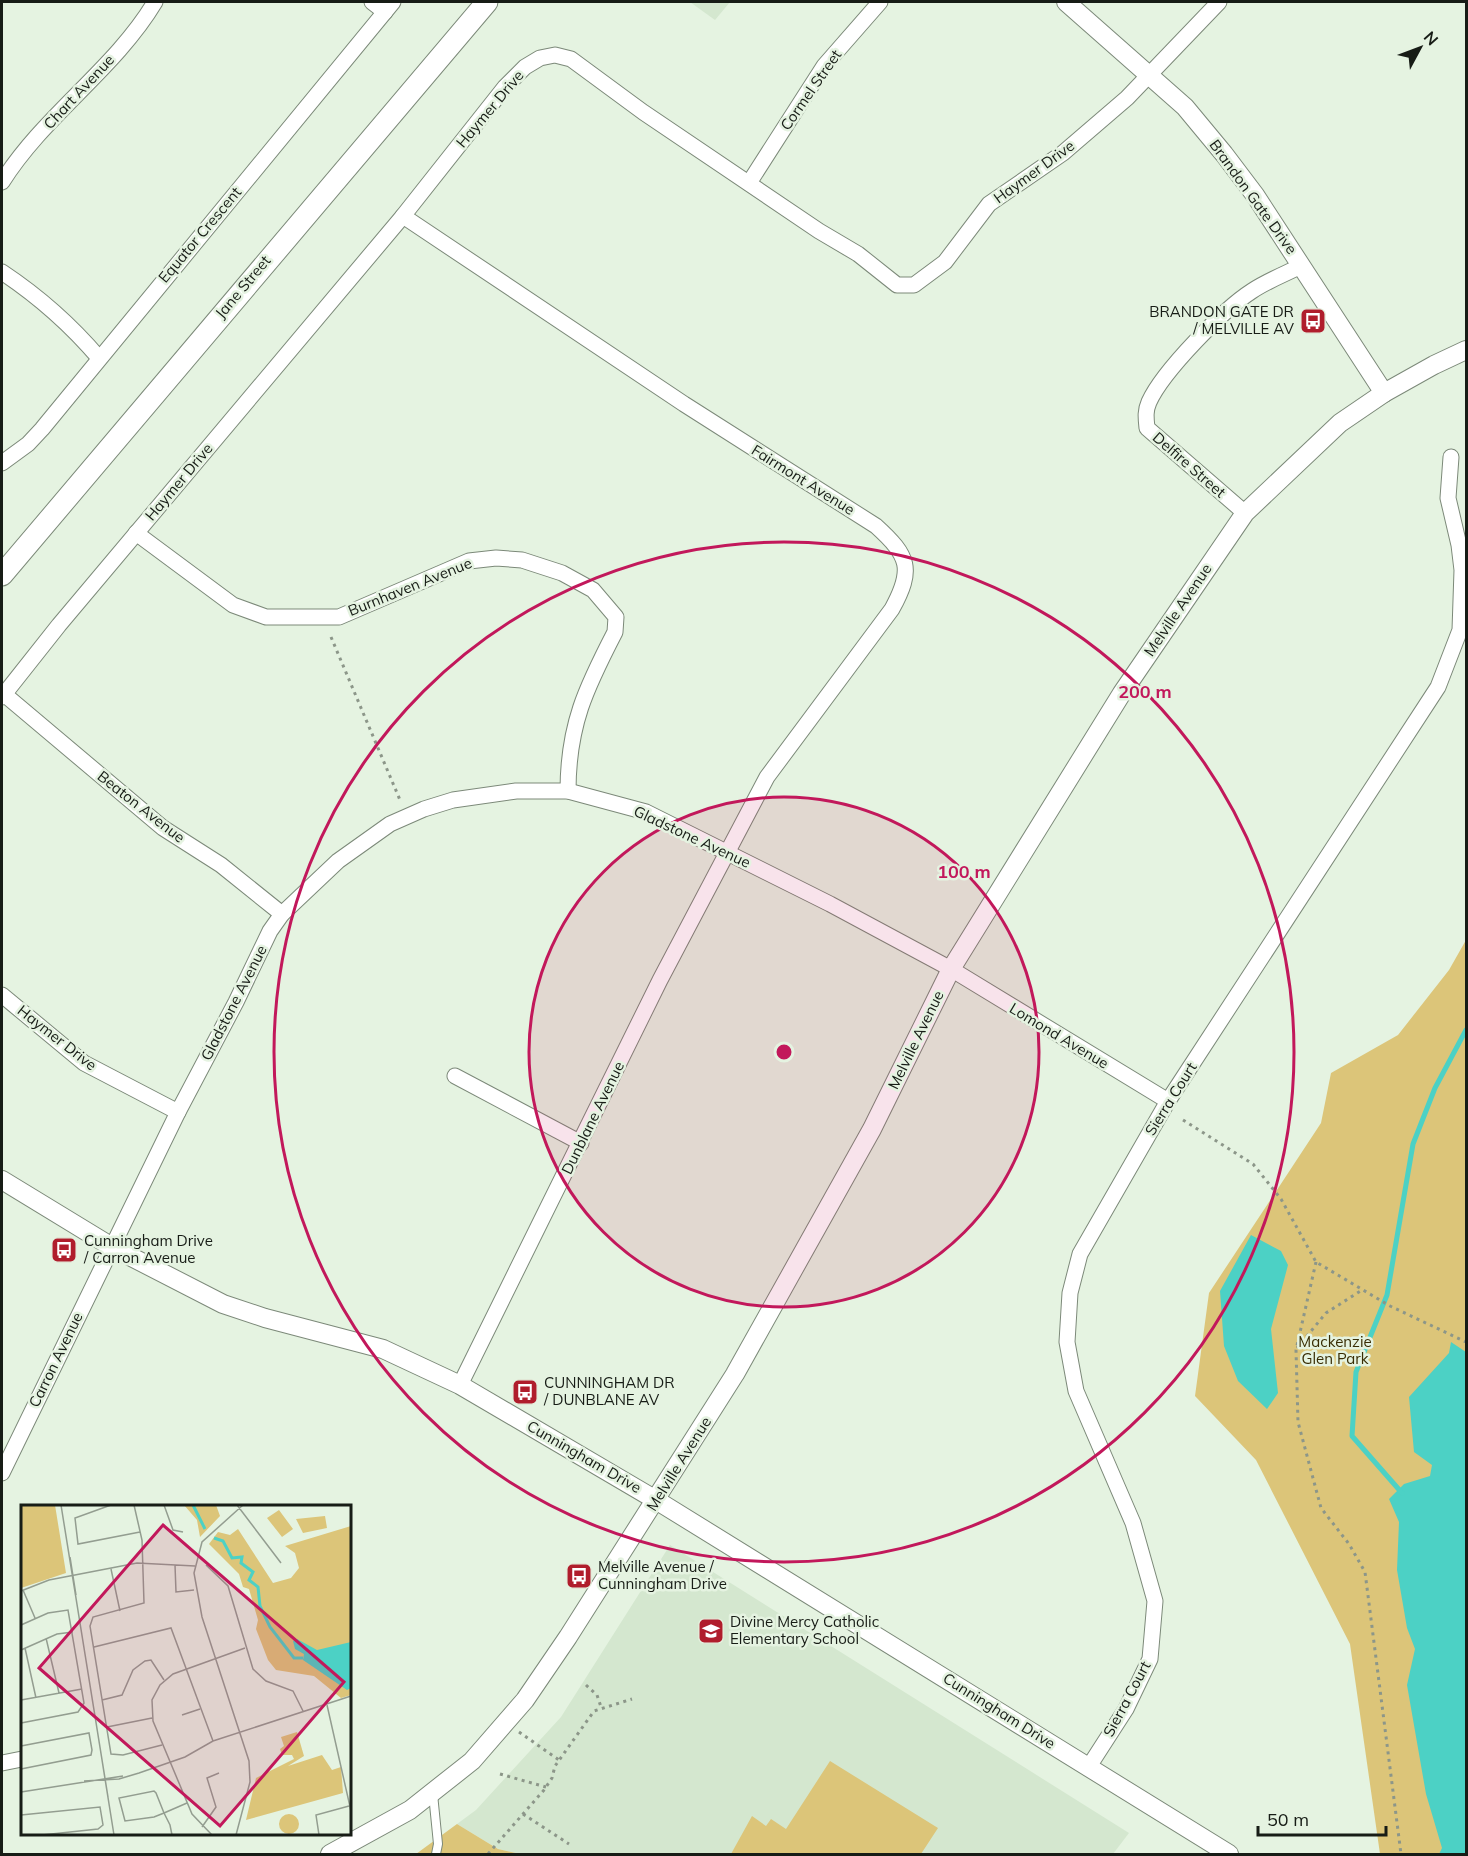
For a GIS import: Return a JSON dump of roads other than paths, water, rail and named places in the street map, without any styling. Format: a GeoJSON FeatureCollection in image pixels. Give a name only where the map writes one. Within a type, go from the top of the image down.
{"type":"FeatureCollection","features":[{"type":"Feature","properties":{"kind":"main road","name":"Jane Street"},"geometry":{"type":"LineString","coordinates":[[2,575],[487,2]]}},
{"type":"Feature","properties":{"kind":"street","name":"Chart Avenue"},"geometry":{"type":"LineString","coordinates":[[2,182],[73,97],[141,26],[155,2]]}},
{"type":"Feature","properties":{"kind":"street"},"geometry":{"type":"LineString","coordinates":[[372,2],[389,7]]}},
{"type":"Feature","properties":{"kind":"street","name":"Cormel Street"},"geometry":{"type":"LineString","coordinates":[[749,183],[824,66],[880,2]]}},
{"type":"Feature","properties":{"kind":"street","name":"Brandon Gate Drive"},"geometry":{"type":"LineString","coordinates":[[1066,2],[1185,107],[1224,154],[1255,195],[1384,393]]}},
{"type":"Feature","properties":{"kind":"street","name":"Haymer Drive"},"geometry":{"type":"LineString","coordinates":[[3,696],[136,533],[403,216],[505,87],[525,68],[540,58],[555,55],[571,59],[643,112],[858,254],[897,285],[914,285],[945,262],[989,204],[1063,153],[1127,98],[1219,2]]}},
{"type":"Feature","properties":{"kind":"street","name":"Equator Crescent"},"geometry":{"type":"LineString","coordinates":[[2,463],[28,444],[389,7]]}},
{"type":"Feature","properties":{"kind":"street","name":"Fairmont Avenue"},"geometry":{"type":"LineString","coordinates":[[403,216],[684,404],[876,526],[899,550],[907,567],[905,585],[892,609],[767,777],[728,854]]}},
{"type":"Feature","properties":{"kind":"street","name":"Delfire Street"},"geometry":{"type":"LineString","coordinates":[[1245,513],[1147,428],[1145,414],[1150,399],[1170,372],[1195,342],[1221,317],[1252,291],[1301,266]]}},
{"type":"Feature","properties":{"kind":"street"},"geometry":{"type":"LineString","coordinates":[[2,272],[67,324],[99,358]]}},
{"type":"Feature","properties":{"kind":"street","name":"Melville Avenue"},"geometry":{"type":"LineString","coordinates":[[330,1854],[410,1810],[472,1761],[525,1700],[568,1637],[735,1374],[872,1129],[951,969],[1122,693],[1245,513],[1340,423],[1384,393],[1434,364],[1467,350]]}},
{"type":"Feature","properties":{"kind":"street","name":"Sierra Court"},"geometry":{"type":"LineString","coordinates":[[1088,1768],[1125,1709],[1150,1659],[1155,1601],[1133,1523],[1076,1391],[1067,1342],[1070,1293],[1080,1254],[1168,1101],[1438,687],[1460,630],[1461,561],[1448,498],[1451,457]]}},
{"type":"Feature","properties":{"kind":"street","name":"Burnhaven Avenue"},"geometry":{"type":"LineString","coordinates":[[136,533],[233,605],[266,617],[339,616],[469,561],[496,558],[522,560],[546,566],[579,581],[593,590],[616,617],[615,632],[577,713],[568,751],[568,791]]}},
{"type":"Feature","properties":{"kind":"street","name":"Beaton Avenue"},"geometry":{"type":"LineString","coordinates":[[3,696],[163,828],[221,865],[282,914]]}},
{"type":"Feature","properties":{"kind":"street","name":"Gladstone Avenue"},"geometry":{"type":"LineString","coordinates":[[111,1247],[270,931],[282,914],[338,861],[390,824],[424,809],[453,800],[516,791],[568,791],[646,812],[951,969]]}},
{"type":"Feature","properties":{"kind":"street","name":"Dunblane Avenue"},"geometry":{"type":"LineString","coordinates":[[460,1384],[660,980],[728,854]]}},
{"type":"Feature","properties":{"kind":"street","name":"Lomond Avenue"},"geometry":{"type":"LineString","coordinates":[[951,969],[1168,1101]]}},
{"type":"Feature","properties":{"kind":"street","name":"Haymer Drive"},"geometry":{"type":"LineString","coordinates":[[2,995],[84,1064],[178,1112]]}},
{"type":"Feature","properties":{"kind":"street"},"geometry":{"type":"LineString","coordinates":[[454,1076],[581,1143]]}},
{"type":"Feature","properties":{"kind":"street","name":"Cunningham Drive"},"geometry":{"type":"LineString","coordinates":[[2,1180],[111,1247],[223,1304],[265,1318],[383,1349],[460,1384],[656,1500],[1229,1854]]}},
{"type":"Feature","properties":{"kind":"street","name":"Carron Avenue"},"geometry":{"type":"LineString","coordinates":[[2,1473],[111,1247]]}},
{"type":"Feature","properties":{"kind":"street"},"geometry":{"type":"LineString","coordinates":[[2,1763],[21,1760]]}},
{"type":"Feature","properties":{"kind":"lane"},"geometry":{"type":"LineString","coordinates":[[433,1792],[438,1844],[436,1854]]}},
{"type":"Feature","properties":{"kind":"water"},"geometry":{"type":"Polygon","coordinates":[[[1251,1235],[1281,1251],[1288,1265],[1271,1329],[1278,1393],[1267,1409],[1238,1381],[1224,1346],[1220,1291],[1251,1235]]]}},
{"type":"Feature","properties":{"kind":"water"},"geometry":{"type":"Polygon","coordinates":[[[1451,1342],[1466,1352],[1466,1854],[1439,1854],[1442,1848],[1426,1794],[1407,1685],[1415,1649],[1407,1628],[1397,1570],[1399,1522],[1389,1499],[1404,1484],[1430,1476],[1432,1465],[1414,1452],[1409,1397],[1449,1353],[1451,1342]]]}},
{"type":"Feature","properties":{"kind":"waterway"},"geometry":{"type":"LineString","coordinates":[[1402,1493],[1352,1436],[1356,1372],[1387,1295],[1413,1144],[1435,1088],[1466,1030]]}},
{"type":"Feature","properties":{"kind":"place","name":"BRANDON GATE DR / MELVILLE AV"},"geometry":{"type":"Point","coordinates":[1313,321]}},
{"type":"Feature","properties":{"kind":"place","name":"Cunningham Drive / Carron Avenue"},"geometry":{"type":"Point","coordinates":[64,1250]}},
{"type":"Feature","properties":{"kind":"place","name":"CUNNINGHAM DR / DUNBLANE AV"},"geometry":{"type":"Point","coordinates":[525,1392]}},
{"type":"Feature","properties":{"kind":"place","name":"Melville Avenue / Cunningham Drive"},"geometry":{"type":"Point","coordinates":[579,1576]}},
{"type":"Feature","properties":{"kind":"place","name":"Divine Mercy Catholic Elementary School"},"geometry":{"type":"Point","coordinates":[711,1631]}},
{"type":"Feature","properties":{"kind":"park label","name":"Mackenzie Glen Park"},"geometry":{"type":"Point","coordinates":[1335,1350]}}]}
